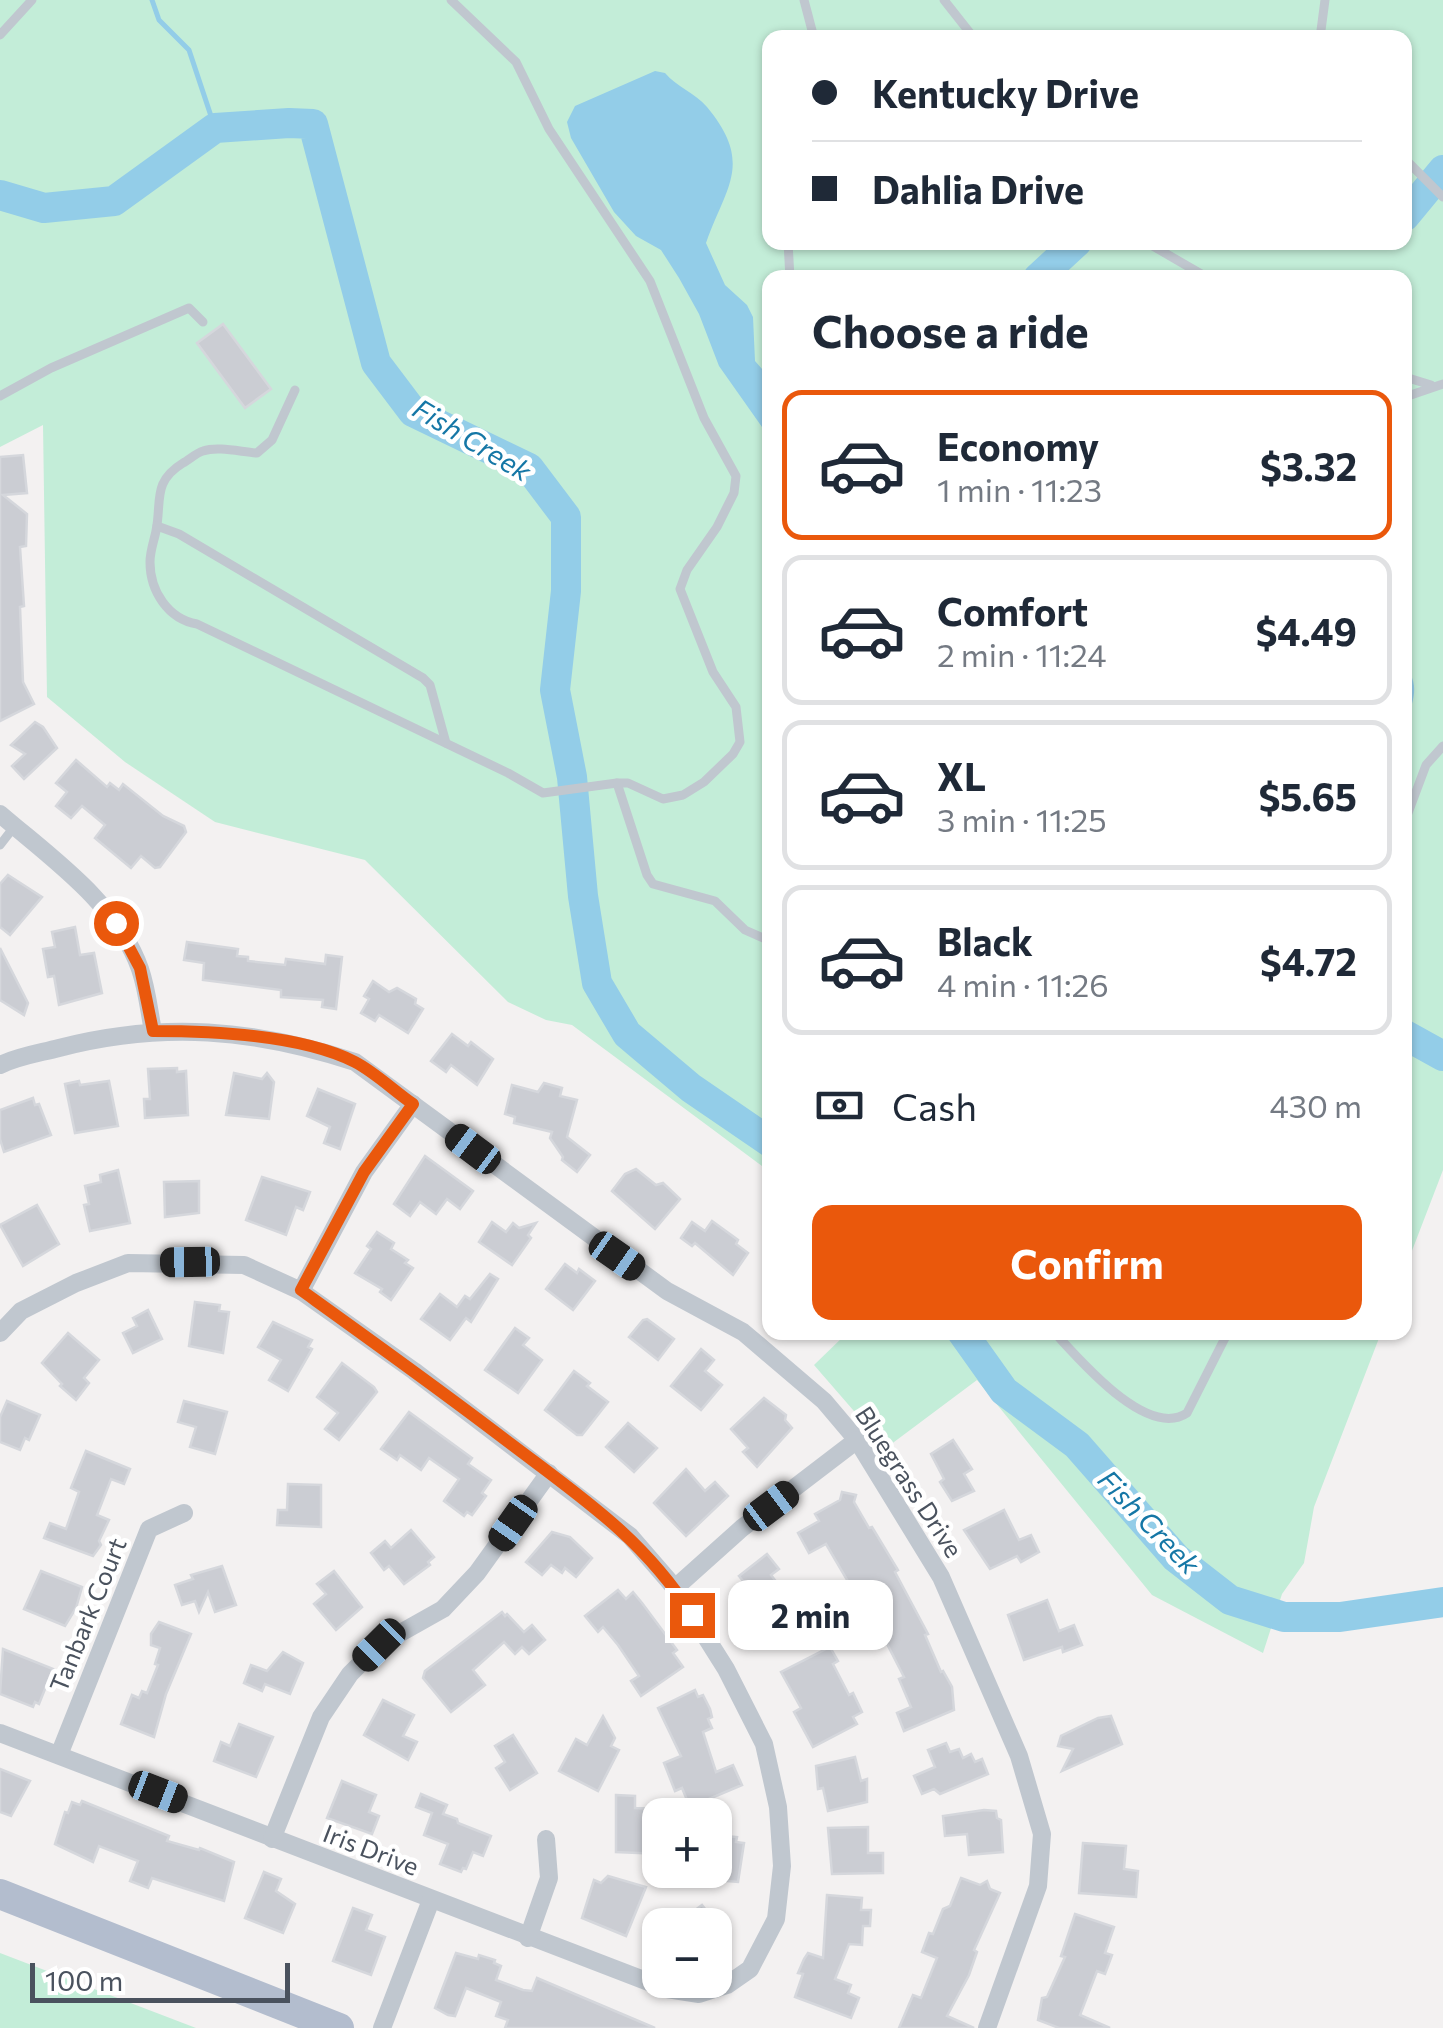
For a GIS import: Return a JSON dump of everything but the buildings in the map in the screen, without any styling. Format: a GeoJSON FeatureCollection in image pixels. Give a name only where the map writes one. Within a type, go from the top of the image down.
{"type":"FeatureCollection","features":[{"type":"Feature","properties":{"kind":"main road"},"geometry":{"type":"LineString","coordinates":[[0,1894],[339,2028]]}},
{"type":"Feature","properties":{"kind":"street"},"geometry":{"type":"LineString","coordinates":[[7,820],[80,883],[116,923],[140,968],[153,1031]]}},
{"type":"Feature","properties":{"kind":"street","name":"Bluegrass Drive"},"geometry":{"type":"LineString","coordinates":[[0,1064],[84,1041],[153,1031],[216,1030],[315,1049],[355,1062],[667,1291],[743,1332],[824,1402],[858,1440],[941,1577],[1019,1756],[1042,1834],[1038,1886],[987,2028]]}},
{"type":"Feature","properties":{"kind":"street"},"geometry":{"type":"LineString","coordinates":[[301,1290],[364,1172],[413,1104]]}},
{"type":"Feature","properties":{"kind":"street"},"geometry":{"type":"LineString","coordinates":[[0,1332],[21,1311],[76,1283],[128,1263],[244,1265],[301,1290],[548,1472],[630,1536],[675,1588],[742,1528],[858,1440]]}},
{"type":"Feature","properties":{"kind":"street"},"geometry":{"type":"LineString","coordinates":[[272,1838],[320,1718],[350,1674],[379,1645],[443,1608],[477,1573],[548,1472]]}},
{"type":"Feature","properties":{"kind":"street","name":"Tanbark Court"},"geometry":{"type":"LineString","coordinates":[[59,1755],[149,1529],[184,1513]]}},
{"type":"Feature","properties":{"kind":"street","name":"Iris Drive"},"geometry":{"type":"LineString","coordinates":[[0,1733],[528,1938],[667,1989],[699,1994],[728,1984],[750,1969],[776,1919],[782,1866],[778,1807],[764,1744],[726,1669],[675,1588]]}},
{"type":"Feature","properties":{"kind":"street"},"geometry":{"type":"LineString","coordinates":[[528,1938],[548,1878],[546,1840]]}},
{"type":"Feature","properties":{"kind":"street"},"geometry":{"type":"LineString","coordinates":[[382,2028],[431,1900]]}},
{"type":"Feature","properties":{"kind":"lane"},"geometry":{"type":"LineString","coordinates":[[0,35],[32,0]]}},
{"type":"Feature","properties":{"kind":"lane"},"geometry":{"type":"LineString","coordinates":[[295,390],[272,440],[257,453],[204,451],[170,471],[157,497],[150,565],[160,598],[183,622],[198,624],[543,793],[628,783],[663,799],[683,795],[704,782],[733,754],[740,742],[736,707],[713,672],[680,590],[687,570],[718,526],[734,493],[736,476],[704,418],[650,282],[549,129],[516,62],[452,0]]}},
{"type":"Feature","properties":{"kind":"lane"},"geometry":{"type":"LineString","coordinates":[[804,0],[812,30]]}},
{"type":"Feature","properties":{"kind":"lane"},"geometry":{"type":"LineString","coordinates":[[944,0],[968,30]]}},
{"type":"Feature","properties":{"kind":"lane"},"geometry":{"type":"LineString","coordinates":[[1321,30],[1325,0]]}},
{"type":"Feature","properties":{"kind":"lane"},"geometry":{"type":"LineString","coordinates":[[1412,167],[1443,197]]}},
{"type":"Feature","properties":{"kind":"lane"},"geometry":{"type":"LineString","coordinates":[[1160,250],[1194,270]]}},
{"type":"Feature","properties":{"kind":"lane"},"geometry":{"type":"LineString","coordinates":[[0,396],[51,368],[188,308],[203,322]]}},
{"type":"Feature","properties":{"kind":"lane"},"geometry":{"type":"LineString","coordinates":[[1412,378],[1440,384]]}},
{"type":"Feature","properties":{"kind":"lane"},"geometry":{"type":"LineString","coordinates":[[1412,394],[1440,384]]}},
{"type":"Feature","properties":{"kind":"lane"},"geometry":{"type":"LineString","coordinates":[[157,526],[180,534],[423,678],[430,685],[446,743]]}},
{"type":"Feature","properties":{"kind":"lane"},"geometry":{"type":"LineString","coordinates":[[1412,802],[1426,765],[1443,746]]}},
{"type":"Feature","properties":{"kind":"lane"},"geometry":{"type":"LineString","coordinates":[[613,783],[647,875],[654,884],[715,901],[745,930],[762,937]]}},
{"type":"Feature","properties":{"kind":"lane"},"geometry":{"type":"LineString","coordinates":[[0,846],[7,820]]}},
{"type":"Feature","properties":{"kind":"lane"},"geometry":{"type":"LineString","coordinates":[[1062,1340],[1121,1398],[1169,1419],[1187,1412],[1224,1340]]}},
{"type":"Feature","properties":{"kind":"green space"},"geometry":{"type":"Polygon","coordinates":[[[0,0],[1443,0],[1443,1170],[1412,1251],[1412,270],[762,270],[762,1166],[572,1025],[546,1020],[508,1002],[365,860],[215,822],[125,762],[47,697],[43,425],[0,447],[0,0]]]}},
{"type":"Feature","properties":{"kind":"green space"},"geometry":{"type":"Polygon","coordinates":[[[840,1340],[1378,1340],[1314,1507],[1304,1563],[1282,1594],[1263,1653],[1152,1595],[977,1380],[886,1448],[814,1365],[840,1340]]]}},
{"type":"Feature","properties":{"kind":"green space"},"geometry":{"type":"Polygon","coordinates":[[[0,1953],[196,2028],[0,2028],[0,1953]]]}},
{"type":"Feature","properties":{"kind":"water"},"geometry":{"type":"Polygon","coordinates":[[[655,71],[665,73],[702,102],[721,127],[733,160],[732,175],[706,243],[725,285],[747,305],[753,317],[755,361],[762,369],[762,427],[719,366],[699,314],[661,250],[636,236],[614,212],[571,138],[567,122],[575,106],[655,71]]]}},
{"type":"Feature","properties":{"kind":"waterway"},"geometry":{"type":"LineString","coordinates":[[152,0],[159,20],[189,50],[215,128]]}},
{"type":"Feature","properties":{"kind":"waterway","name":"Fish Creek"},"geometry":{"type":"LineString","coordinates":[[0,195],[44,208],[114,201],[215,128],[313,124],[376,363],[413,412],[529,468],[566,517],[566,591],[555,690],[572,777],[583,896],[597,983],[627,1034],[691,1088],[762,1137]]}},
{"type":"Feature","properties":{"kind":"waterway"},"geometry":{"type":"LineString","coordinates":[[1412,208],[1443,170]]}},
{"type":"Feature","properties":{"kind":"waterway"},"geometry":{"type":"LineString","coordinates":[[1047,270],[1068,250]]}},
{"type":"Feature","properties":{"kind":"waterway"},"geometry":{"type":"LineString","coordinates":[[1412,1039],[1443,1056]]}},
{"type":"Feature","properties":{"kind":"waterway","name":"Fish Creek"},"geometry":{"type":"LineString","coordinates":[[968,1340],[1004,1391],[1077,1445],[1176,1558],[1230,1600],[1284,1617],[1340,1617],[1443,1602]]}},
{"type":"Feature","properties":{"kind":"route"},"geometry":{"type":"LineString","coordinates":[[116,923],[140,968],[153,1031],[216,1030],[315,1049],[355,1062],[413,1104],[364,1172],[301,1290],[630,1536],[675,1588],[692,1615]]}}]}
